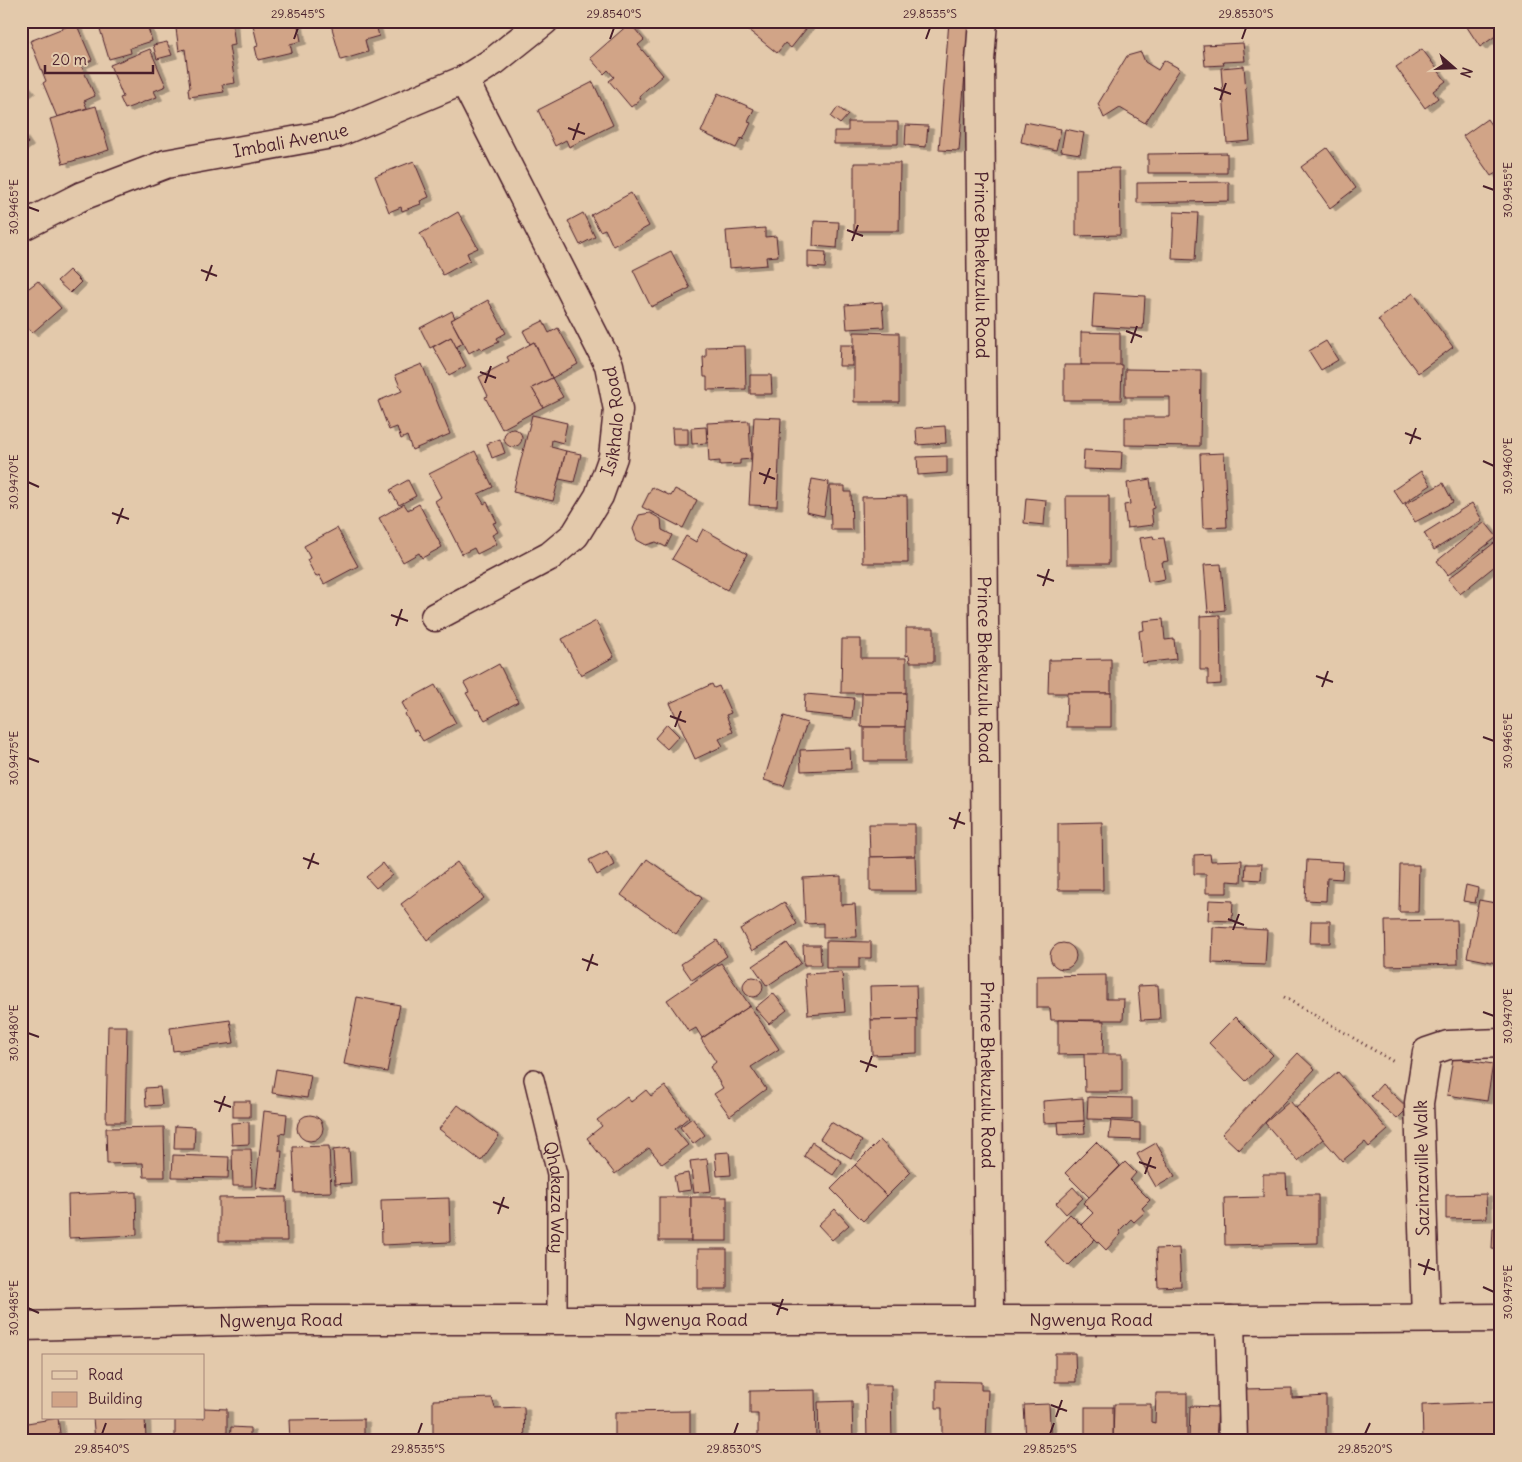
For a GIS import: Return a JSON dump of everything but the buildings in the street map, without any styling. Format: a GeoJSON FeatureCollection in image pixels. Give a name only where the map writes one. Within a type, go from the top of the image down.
{"type":"FeatureCollection","features":[{"type":"Feature","properties":{"kind":"street","name":"Imbali Avenue"},"geometry":{"type":"LineString","coordinates":[[21,227],[82,196],[166,164],[337,134],[464,80],[494,61],[544,21]]}},
{"type":"Feature","properties":{"kind":"street","name":"Prince Bhekuzulu Road"},"geometry":{"type":"LineString","coordinates":[[983,21],[980,61],[989,1319]]}},
{"type":"Feature","properties":{"kind":"street","name":"Isikhalo Road"},"geometry":{"type":"LineString","coordinates":[[435,617],[550,556],[575,535],[599,496],[613,457],[618,410],[609,365],[464,80]]}},
{"type":"Feature","properties":{"kind":"street","name":"Sazinzaville Walk"},"geometry":{"type":"LineString","coordinates":[[1426,1318],[1419,1103],[1427,1052],[1448,1045],[1501,1043]]}},
{"type":"Feature","properties":{"kind":"street","name":"Ngwenya Road"},"geometry":{"type":"LineString","coordinates":[[21,1326],[288,1320],[1230,1320],[1501,1318]]}},
{"type":"Feature","properties":{"kind":"street"},"geometry":{"type":"LineString","coordinates":[[1230,1320],[1233,1441]]}},
{"type":"Feature","properties":{"kind":"lane","name":"Qhakaza Way"},"geometry":{"type":"LineString","coordinates":[[534,1079],[557,1174],[557,1320]]}},
{"type":"Feature","properties":{"kind":"path","name":"Sazinzaville Walk"},"geometry":{"type":"LineString","coordinates":[[1284,997],[1422,1079]]}}]}
